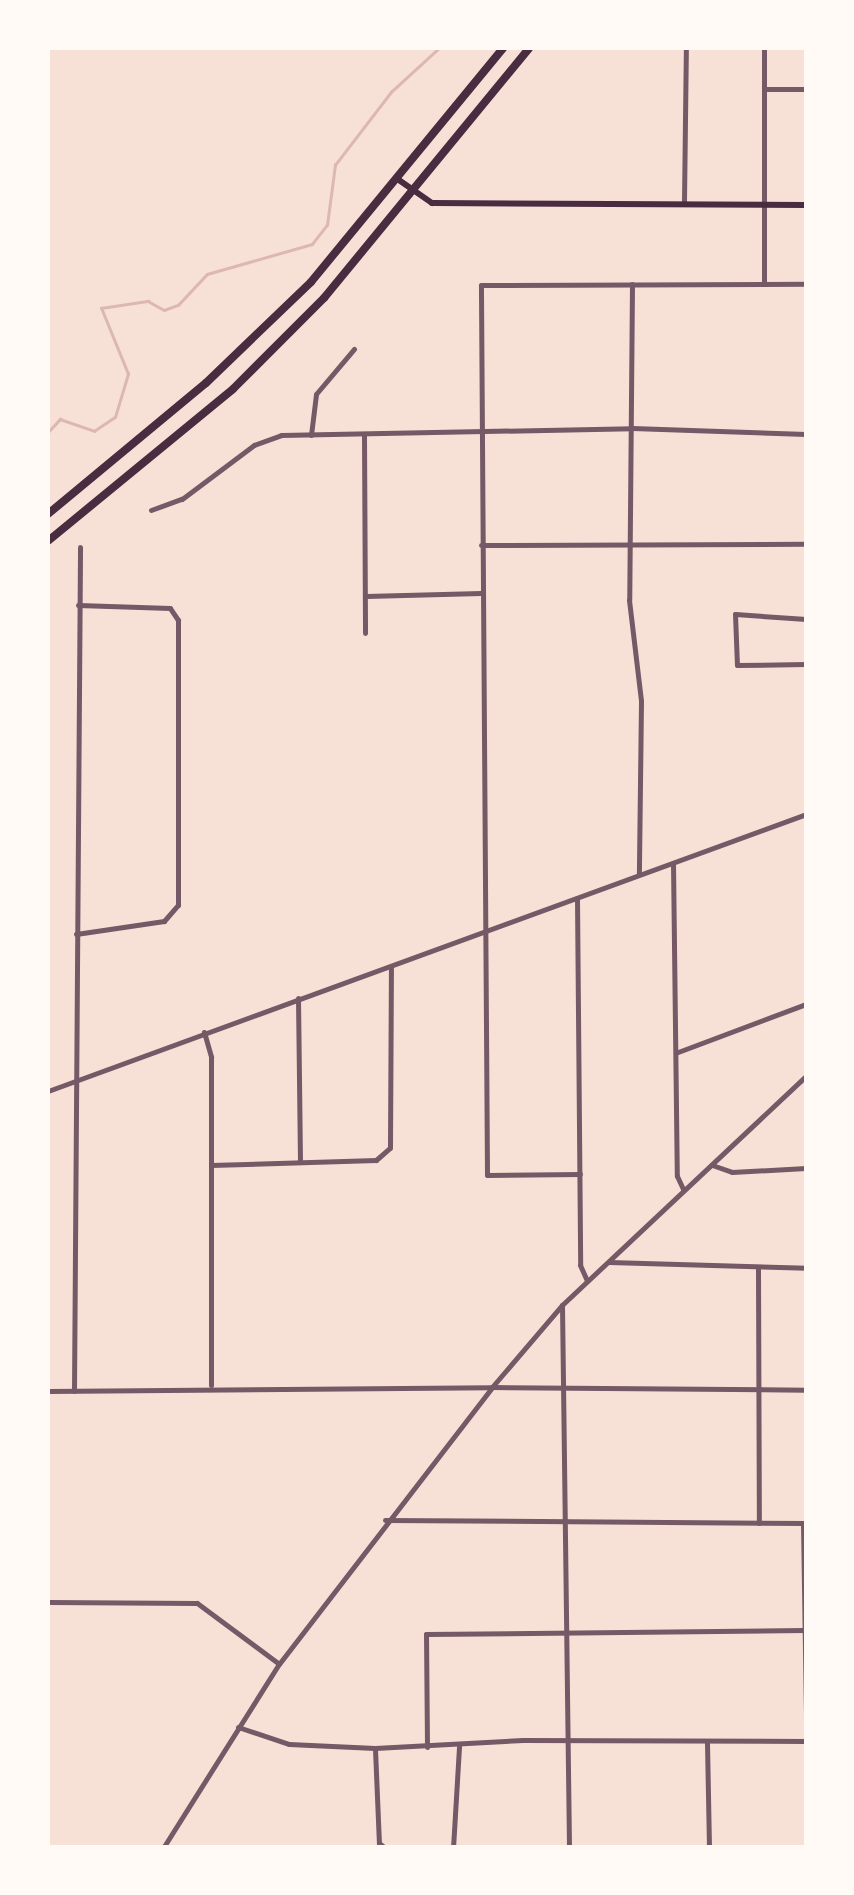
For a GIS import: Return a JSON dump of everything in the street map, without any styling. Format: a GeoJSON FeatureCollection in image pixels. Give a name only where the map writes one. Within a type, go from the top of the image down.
{"type":"FeatureCollection","features":[{"type":"Feature","properties":{"kind":"highway"},"geometry":{"type":"LineString","coordinates":[[48,514],[206,383],[285,307],[503,48]]}},
{"type":"Feature","properties":{"kind":"highway"},"geometry":{"type":"LineString","coordinates":[[48,541],[233,389],[324,298],[529,48]]}},
{"type":"Feature","properties":{"kind":"main road"},"geometry":{"type":"LineString","coordinates":[[396,178],[432,203],[806,205]]}},
{"type":"Feature","properties":{"kind":"street"},"geometry":{"type":"LineString","coordinates":[[684,202],[686,48]]}},
{"type":"Feature","properties":{"kind":"street"},"geometry":{"type":"LineString","coordinates":[[764,48],[764,284]]}},
{"type":"Feature","properties":{"kind":"street"},"geometry":{"type":"LineString","coordinates":[[764,89],[806,88]]}},
{"type":"Feature","properties":{"kind":"street"},"geometry":{"type":"LineString","coordinates":[[580,1174],[487,1175],[482,930],[481,284],[806,284]]}},
{"type":"Feature","properties":{"kind":"street"},"geometry":{"type":"LineString","coordinates":[[632,284],[629,600],[641,701],[639,874]]}},
{"type":"Feature","properties":{"kind":"street"},"geometry":{"type":"LineString","coordinates":[[311,435],[316,394],[354,349]]}},
{"type":"Feature","properties":{"kind":"street"},"geometry":{"type":"LineString","coordinates":[[150,510],[182,499],[254,444],[311,435],[632,428],[806,434]]}},
{"type":"Feature","properties":{"kind":"street"},"geometry":{"type":"LineString","coordinates":[[364,435],[365,633]]}},
{"type":"Feature","properties":{"kind":"street"},"geometry":{"type":"LineString","coordinates":[[482,545],[806,544]]}},
{"type":"Feature","properties":{"kind":"street"},"geometry":{"type":"LineString","coordinates":[[74,1391],[80,546]]}},
{"type":"Feature","properties":{"kind":"street"},"geometry":{"type":"LineString","coordinates":[[366,596],[482,593]]}},
{"type":"Feature","properties":{"kind":"street"},"geometry":{"type":"LineString","coordinates":[[76,934],[164,921],[178,906],[178,620],[170,608],[78,606]]}},
{"type":"Feature","properties":{"kind":"street"},"geometry":{"type":"LineString","coordinates":[[806,619],[735,614],[736,666],[806,664]]}},
{"type":"Feature","properties":{"kind":"street"},"geometry":{"type":"LineString","coordinates":[[48,1091],[806,814]]}},
{"type":"Feature","properties":{"kind":"street"},"geometry":{"type":"LineString","coordinates":[[672,864],[683,1190]]}},
{"type":"Feature","properties":{"kind":"street"},"geometry":{"type":"LineString","coordinates":[[577,898],[580,1265],[588,1281]]}},
{"type":"Feature","properties":{"kind":"street"},"geometry":{"type":"LineString","coordinates":[[211,1165],[376,1160],[390,1148],[391,966]]}},
{"type":"Feature","properties":{"kind":"street"},"geometry":{"type":"LineString","coordinates":[[298,998],[300,1161]]}},
{"type":"Feature","properties":{"kind":"street"},"geometry":{"type":"LineString","coordinates":[[677,1052],[806,1004]]}},
{"type":"Feature","properties":{"kind":"street"},"geometry":{"type":"LineString","coordinates":[[204,1032],[211,1058],[211,1385]]}},
{"type":"Feature","properties":{"kind":"street"},"geometry":{"type":"LineString","coordinates":[[163,1848],[279,1664],[385,1520],[492,1387],[562,1304],[806,1076]]}},
{"type":"Feature","properties":{"kind":"street"},"geometry":{"type":"LineString","coordinates":[[712,1166],[732,1172],[806,1168]]}},
{"type":"Feature","properties":{"kind":"street"},"geometry":{"type":"LineString","coordinates":[[609,1262],[806,1268]]}},
{"type":"Feature","properties":{"kind":"street"},"geometry":{"type":"LineString","coordinates":[[758,1268],[759,1522]]}},
{"type":"Feature","properties":{"kind":"street"},"geometry":{"type":"LineString","coordinates":[[562,1304],[569,1521],[569,1848]]}},
{"type":"Feature","properties":{"kind":"street"},"geometry":{"type":"LineString","coordinates":[[48,1391],[211,1385],[806,1390]]}},
{"type":"Feature","properties":{"kind":"street"},"geometry":{"type":"LineString","coordinates":[[385,1520],[805,1523],[806,1719]]}},
{"type":"Feature","properties":{"kind":"street"},"geometry":{"type":"LineString","coordinates":[[48,1602],[198,1603],[279,1664]]}},
{"type":"Feature","properties":{"kind":"street"},"geometry":{"type":"LineString","coordinates":[[427,1746],[426,1634],[804,1630]]}},
{"type":"Feature","properties":{"kind":"street"},"geometry":{"type":"LineString","coordinates":[[238,1728],[288,1744],[375,1748],[568,1740],[806,1741]]}},
{"type":"Feature","properties":{"kind":"street"},"geometry":{"type":"LineString","coordinates":[[707,1743],[709,1848]]}},
{"type":"Feature","properties":{"kind":"street"},"geometry":{"type":"LineString","coordinates":[[453,1848],[459,1746]]}},
{"type":"Feature","properties":{"kind":"street"},"geometry":{"type":"LineString","coordinates":[[375,1748],[379,1843],[385,1848]]}},
{"type":"Feature","properties":{"kind":"waterway"},"geometry":{"type":"LineString","coordinates":[[48,432],[60,419],[94,431],[115,417],[128,374],[101,308],[148,301],[164,310],[178,305],[207,274],[312,244],[327,225],[335,165],[391,92],[439,48]]}}]}
